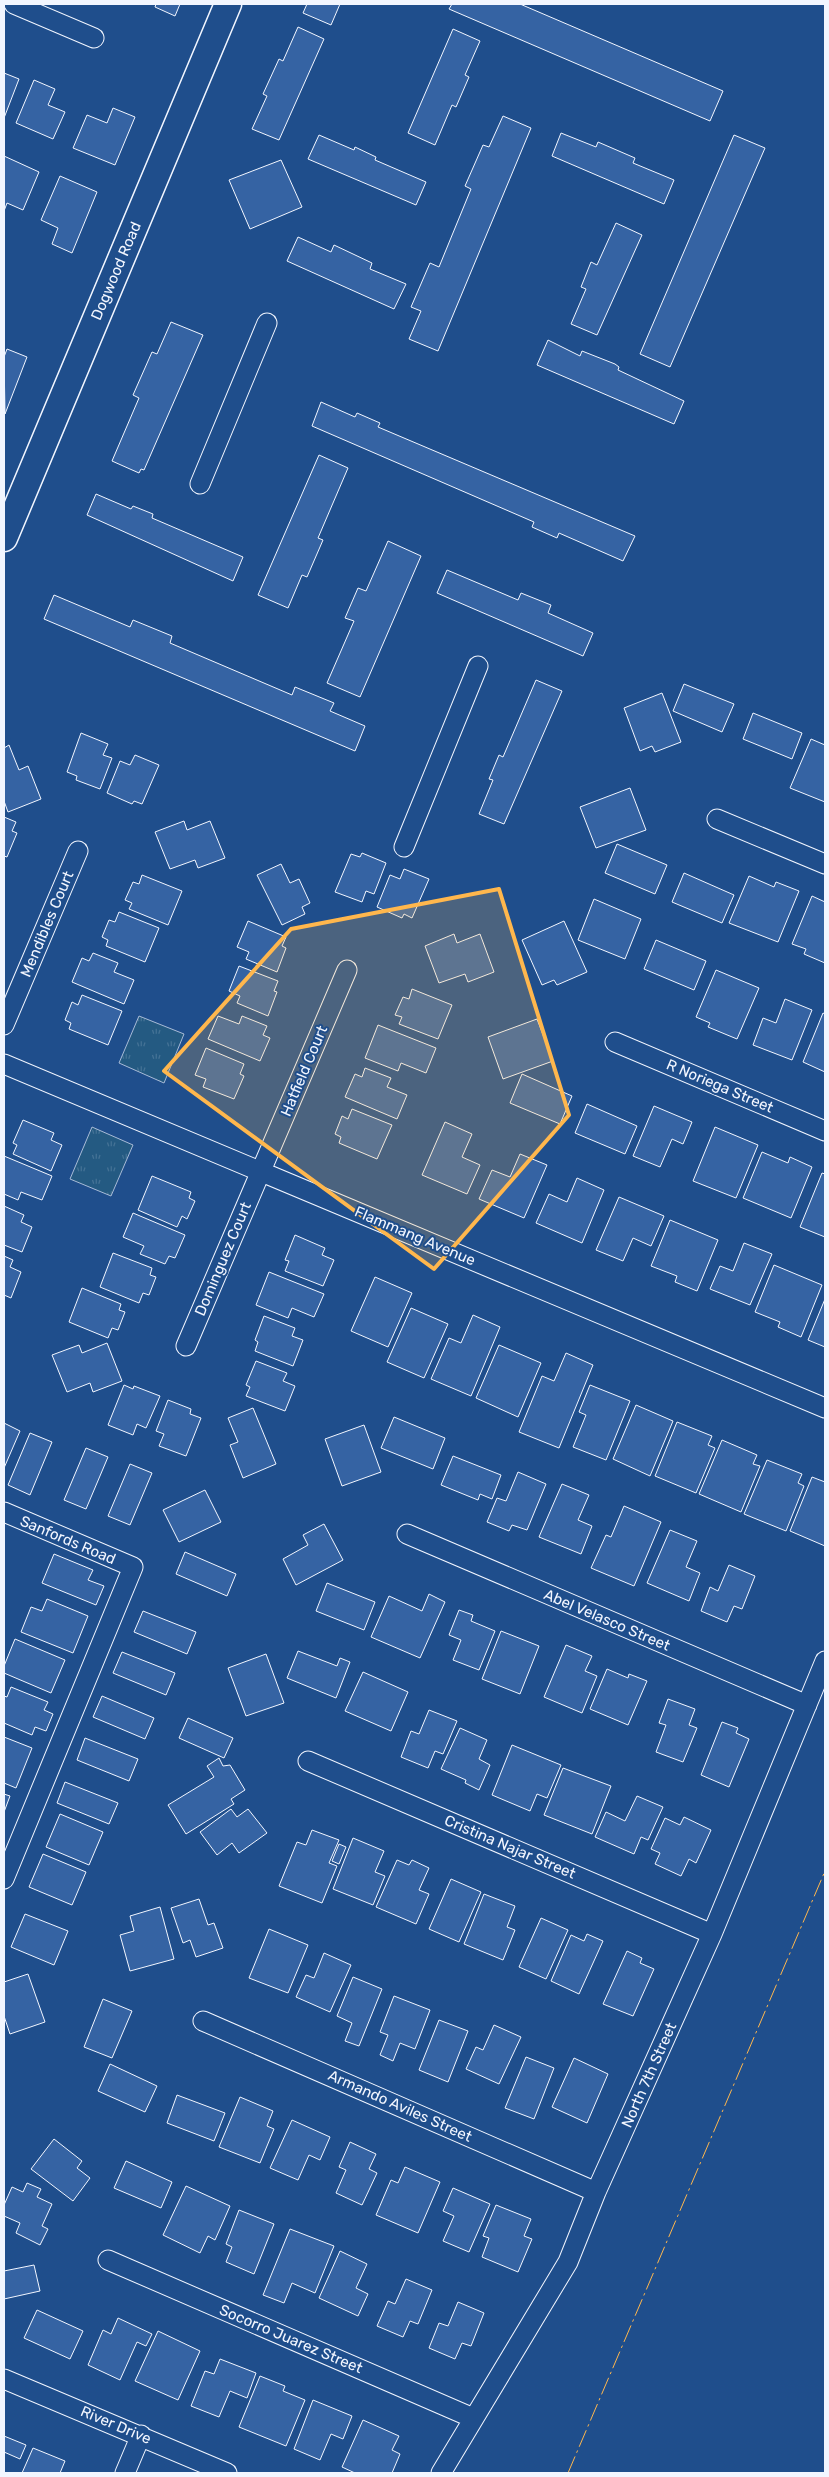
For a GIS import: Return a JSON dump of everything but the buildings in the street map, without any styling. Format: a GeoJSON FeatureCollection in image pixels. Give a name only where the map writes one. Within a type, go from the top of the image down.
{"type":"FeatureCollection","features":[{"type":"Feature","properties":{"kind":"street"},"geometry":{"type":"LineString","coordinates":[[14,4],[94,38]]}},
{"type":"Feature","properties":{"kind":"street","name":"Dogwood Road"},"geometry":{"type":"LineString","coordinates":[[4,538],[228,4]]}},
{"type":"Feature","properties":{"kind":"street"},"geometry":{"type":"LineString","coordinates":[[200,484],[267,323]]}},
{"type":"Feature","properties":{"kind":"street"},"geometry":{"type":"LineString","coordinates":[[404,847],[478,666]]}},
{"type":"Feature","properties":{"kind":"street"},"geometry":{"type":"LineString","coordinates":[[717,819],[825,864]]}},
{"type":"Feature","properties":{"kind":"street","name":"Mendibles Court"},"geometry":{"type":"LineString","coordinates":[[4,1024],[78,851]]}},
{"type":"Feature","properties":{"kind":"street","name":"Hatfield Court"},"geometry":{"type":"LineString","coordinates":[[261,1171],[347,970]]}},
{"type":"Feature","properties":{"kind":"street","name":"R Noriega Street"},"geometry":{"type":"LineString","coordinates":[[615,1042],[825,1131]]}},
{"type":"Feature","properties":{"kind":"street","name":"Flammang Avenue"},"geometry":{"type":"LineString","coordinates":[[4,1064],[825,1408]]}},
{"type":"Feature","properties":{"kind":"street","name":"Dominguez Court"},"geometry":{"type":"LineString","coordinates":[[186,1346],[261,1171]]}},
{"type":"Feature","properties":{"kind":"street","name":"Sanfords Road"},"geometry":{"type":"LineString","coordinates":[[4,1512],[133,1567],[4,1879]]}},
{"type":"Feature","properties":{"kind":"street","name":"Abel Velasco Street"},"geometry":{"type":"LineString","coordinates":[[407,1534],[807,1705]]}},
{"type":"Feature","properties":{"kind":"street","name":"North 7th Street"},"geometry":{"type":"LineString","coordinates":[[441,2473],[568,2262],[596,2192],[712,1934],[825,1661]]}},
{"type":"Feature","properties":{"kind":"street","name":"Cristina Najar Street"},"geometry":{"type":"LineString","coordinates":[[308,1761],[712,1934]]}},
{"type":"Feature","properties":{"kind":"street","name":"Armando Aviles Street"},"geometry":{"type":"LineString","coordinates":[[203,2020],[596,2192]]}},
{"type":"Feature","properties":{"kind":"street","name":"Socorro Juarez Street"},"geometry":{"type":"LineString","coordinates":[[108,2260],[474,2418]]}},
{"type":"Feature","properties":{"kind":"street","name":"River Drive"},"geometry":{"type":"LineString","coordinates":[[4,2378],[227,2473]]}},
{"type":"Feature","properties":{"kind":"street"},"geometry":{"type":"LineString","coordinates":[[124,2473],[141,2435]]}},
{"type":"Feature","properties":{"kind":"highlighted area"},"geometry":{"type":"Polygon","coordinates":[[[499,889],[569,1115],[434,1269],[164,1071],[291,929],[499,889]]]}},
{"type":"Feature","properties":{"kind":"green space"},"geometry":{"type":"Polygon","coordinates":[[[139,1016],[184,1034],[164,1083],[119,1063],[139,1016]]]}},
{"type":"Feature","properties":{"kind":"green space"},"geometry":{"type":"Polygon","coordinates":[[[92,1127],[133,1145],[111,1196],[70,1179],[92,1127]]]}},
{"type":"Feature","properties":{"kind":"power"},"geometry":{"type":"LineString","coordinates":[[568,2473],[825,1871]]}}]}
